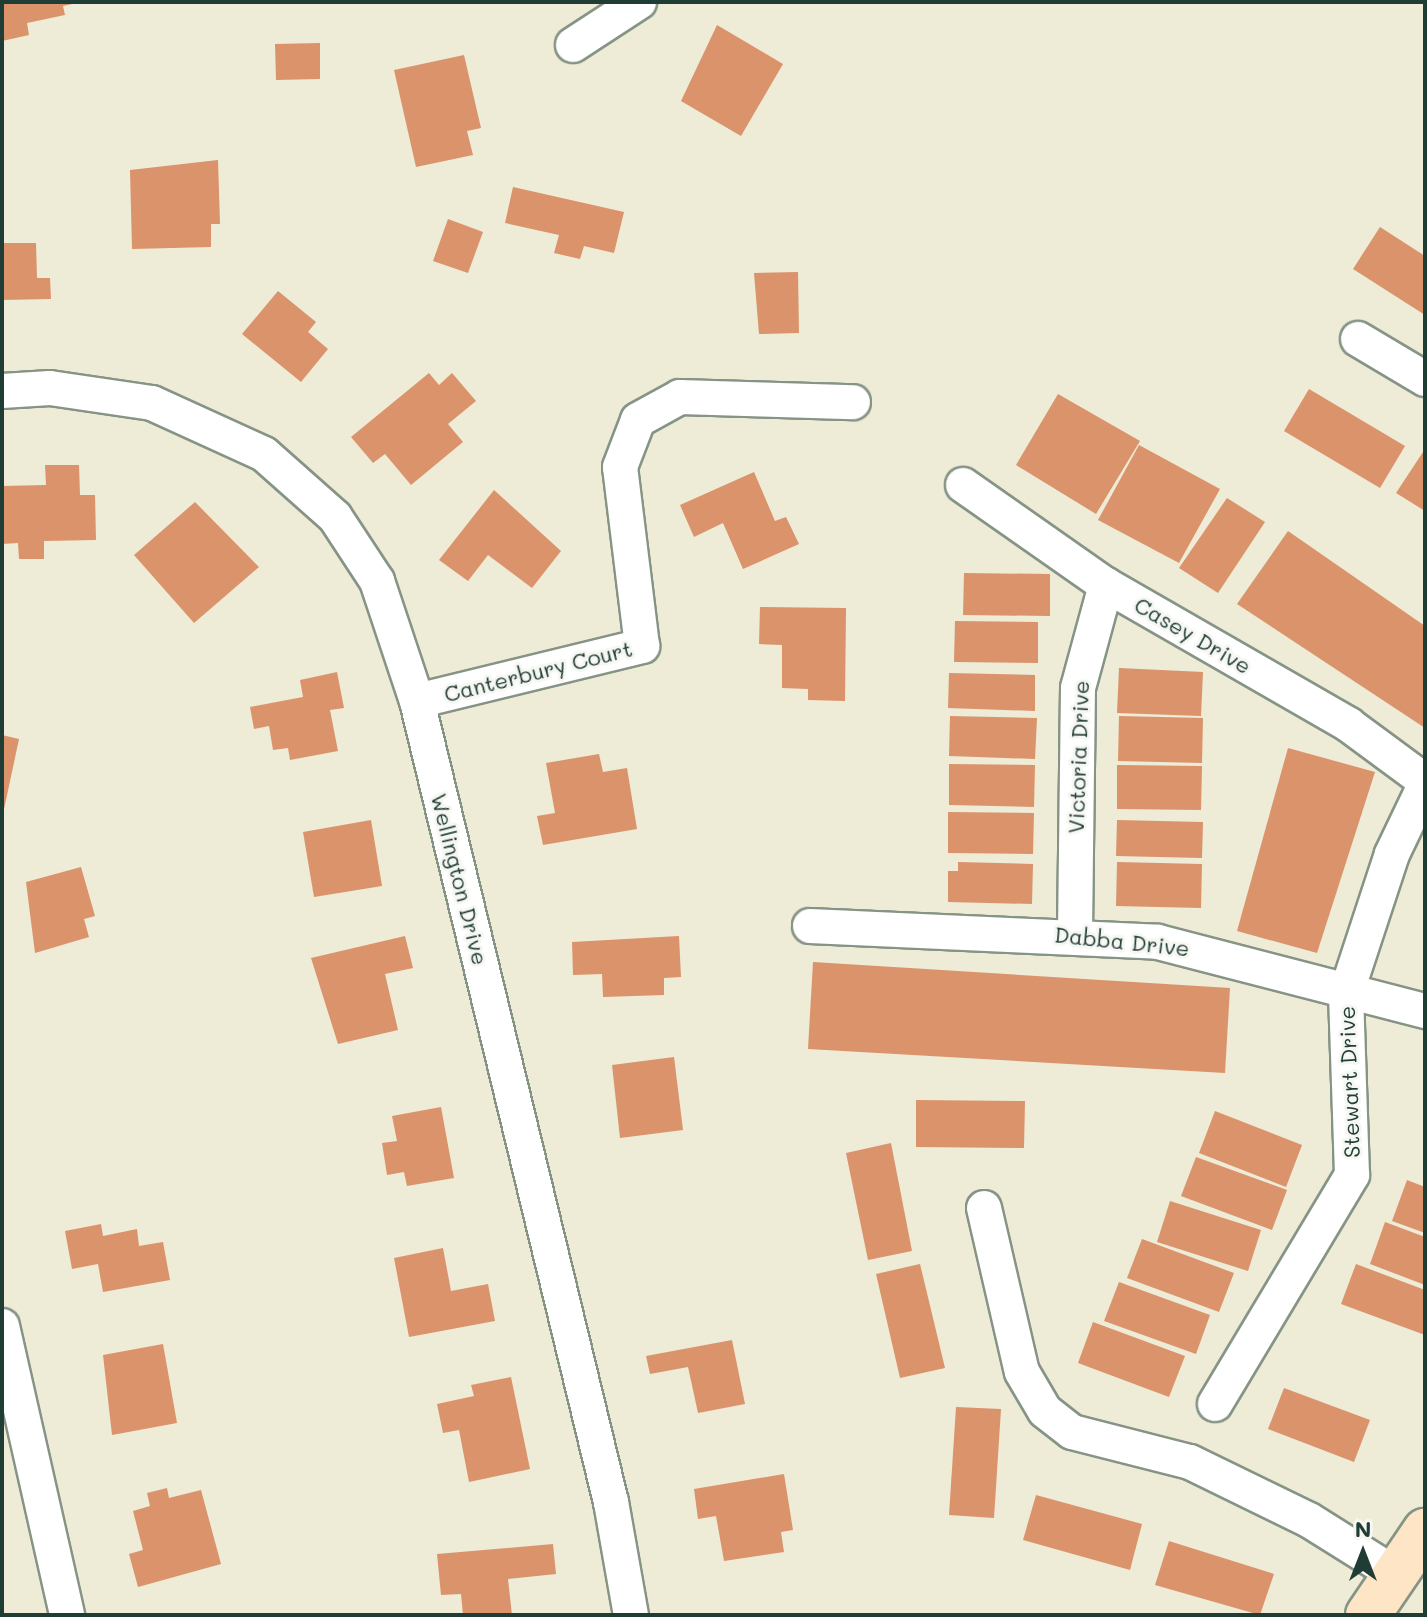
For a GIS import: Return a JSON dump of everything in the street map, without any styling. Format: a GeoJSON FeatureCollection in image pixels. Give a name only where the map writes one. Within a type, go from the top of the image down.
{"type":"FeatureCollection","features":[{"type":"Feature","properties":{"kind":"street"},"geometry":{"type":"LineString","coordinates":[[573,45],[639,2]]}},
{"type":"Feature","properties":{"kind":"street"},"geometry":{"type":"LineString","coordinates":[[1358,339],[1425,379]]}},
{"type":"Feature","properties":{"kind":"street","name":"Wellington Drive"},"geometry":{"type":"LineString","coordinates":[[2,391],[50,388],[152,403],[264,454],[335,517],[377,581],[417,701],[611,1502],[631,1615]]}},
{"type":"Feature","properties":{"kind":"street","name":"Canterbury Court"},"geometry":{"type":"LineString","coordinates":[[417,701],[642,646],[620,467],[638,420],[680,397],[853,402]]}},
{"type":"Feature","properties":{"kind":"street","name":"Casey Drive"},"geometry":{"type":"LineString","coordinates":[[963,485],[1106,585],[1349,725],[1425,783]]}},
{"type":"Feature","properties":{"kind":"street","name":"Victoria Drive"},"geometry":{"type":"LineString","coordinates":[[1075,933],[1078,688],[1106,585]]}},
{"type":"Feature","properties":{"kind":"street","name":"Stewart Drive"},"geometry":{"type":"LineString","coordinates":[[1215,1404],[1352,1175],[1346,994],[1392,854],[1425,783]]}},
{"type":"Feature","properties":{"kind":"street","name":"Dabba Drive"},"geometry":{"type":"LineString","coordinates":[[810,926],[1075,933],[1219,953],[1346,994],[1425,1011]]}},
{"type":"Feature","properties":{"kind":"street"},"geometry":{"type":"LineString","coordinates":[[984,1208],[1022,1372],[1045,1411],[1072,1432],[1190,1462],[1309,1520],[1395,1574]]}},
{"type":"Feature","properties":{"kind":"street"},"geometry":{"type":"LineString","coordinates":[[2,1326],[67,1615]]}},
{"type":"Feature","properties":{"kind":"street"},"geometry":{"type":"LineString","coordinates":[[1368,1615],[1425,1531]]}},
{"type":"Feature","properties":{"kind":"building"},"geometry":{"type":"Polygon","coordinates":[[[2,2],[77,3],[63,6],[65,15],[27,23],[29,35],[2,41],[2,2]]]}},
{"type":"Feature","properties":{"kind":"building"},"geometry":{"type":"Polygon","coordinates":[[[717,25],[783,64],[741,136],[681,101],[717,25]]]}},
{"type":"Feature","properties":{"kind":"building"},"geometry":{"type":"Polygon","coordinates":[[[320,43],[320,79],[276,80],[275,44],[320,43]]]}},
{"type":"Feature","properties":{"kind":"building"},"geometry":{"type":"Polygon","coordinates":[[[464,55],[481,128],[467,131],[473,155],[416,167],[394,70],[464,55]]]}},
{"type":"Feature","properties":{"kind":"building"},"geometry":{"type":"Polygon","coordinates":[[[218,160],[220,224],[211,224],[211,247],[132,249],[130,170],[218,160]]]}},
{"type":"Feature","properties":{"kind":"building"},"geometry":{"type":"Polygon","coordinates":[[[513,187],[624,212],[614,253],[584,246],[580,259],[554,253],[559,235],[505,223],[513,187]]]}},
{"type":"Feature","properties":{"kind":"building"},"geometry":{"type":"Polygon","coordinates":[[[448,219],[483,232],[468,273],[433,261],[448,219]]]}},
{"type":"Feature","properties":{"kind":"building"},"geometry":{"type":"Polygon","coordinates":[[[1380,227],[1425,256],[1425,315],[1353,269],[1380,227]]]}},
{"type":"Feature","properties":{"kind":"building"},"geometry":{"type":"Polygon","coordinates":[[[2,243],[36,243],[37,278],[50,278],[51,299],[2,300],[2,243]]]}},
{"type":"Feature","properties":{"kind":"building"},"geometry":{"type":"Polygon","coordinates":[[[798,272],[799,333],[759,334],[754,273],[798,272]]]}},
{"type":"Feature","properties":{"kind":"building"},"geometry":{"type":"Polygon","coordinates":[[[278,291],[316,322],[308,332],[328,349],[301,382],[242,334],[278,291]]]}},
{"type":"Feature","properties":{"kind":"building"},"geometry":{"type":"Polygon","coordinates":[[[429,373],[439,385],[452,373],[476,401],[448,424],[463,442],[411,485],[385,454],[373,463],[351,437],[429,373]]]}},
{"type":"Feature","properties":{"kind":"building"},"geometry":{"type":"Polygon","coordinates":[[[1309,389],[1405,446],[1380,488],[1284,431],[1309,389]]]}},
{"type":"Feature","properties":{"kind":"building"},"geometry":{"type":"Polygon","coordinates":[[[1058,394],[1140,441],[1096,514],[1016,465],[1058,394]]]}},
{"type":"Feature","properties":{"kind":"building"},"geometry":{"type":"Polygon","coordinates":[[[1139,445],[1220,489],[1179,563],[1098,520],[1139,445]]]}},
{"type":"Feature","properties":{"kind":"building"},"geometry":{"type":"Polygon","coordinates":[[[1425,453],[1425,511],[1396,493],[1425,453]]]}},
{"type":"Feature","properties":{"kind":"building"},"geometry":{"type":"Polygon","coordinates":[[[45,465],[79,465],[80,495],[95,495],[96,540],[44,541],[44,559],[19,559],[18,543],[2,544],[2,486],[46,485],[45,465]]]}},
{"type":"Feature","properties":{"kind":"building"},"geometry":{"type":"Polygon","coordinates":[[[754,472],[775,521],[786,517],[799,544],[743,569],[723,523],[694,537],[680,505],[754,472]]]}},
{"type":"Feature","properties":{"kind":"building"},"geometry":{"type":"Polygon","coordinates":[[[494,490],[561,551],[532,588],[488,555],[468,581],[439,560],[494,490]]]}},
{"type":"Feature","properties":{"kind":"building"},"geometry":{"type":"Polygon","coordinates":[[[1227,498],[1265,522],[1218,593],[1179,568],[1227,498]]]}},
{"type":"Feature","properties":{"kind":"building"},"geometry":{"type":"Polygon","coordinates":[[[195,502],[259,567],[194,623],[134,555],[195,502]]]}},
{"type":"Feature","properties":{"kind":"building"},"geometry":{"type":"Polygon","coordinates":[[[1288,531],[1425,626],[1425,728],[1237,604],[1288,531]]]}},
{"type":"Feature","properties":{"kind":"building"},"geometry":{"type":"Polygon","coordinates":[[[964,573],[1050,574],[1050,616],[963,615],[964,573]]]}},
{"type":"Feature","properties":{"kind":"building"},"geometry":{"type":"Polygon","coordinates":[[[760,607],[846,608],[845,701],[808,700],[808,689],[782,688],[782,645],[759,644],[760,607]]]}},
{"type":"Feature","properties":{"kind":"building"},"geometry":{"type":"Polygon","coordinates":[[[955,621],[1038,622],[1038,663],[954,662],[955,621]]]}},
{"type":"Feature","properties":{"kind":"building"},"geometry":{"type":"Polygon","coordinates":[[[1119,668],[1203,672],[1201,716],[1117,713],[1119,668]]]}},
{"type":"Feature","properties":{"kind":"building"},"geometry":{"type":"Polygon","coordinates":[[[337,672],[344,708],[330,710],[338,751],[290,760],[288,748],[273,750],[269,726],[254,729],[250,707],[303,697],[300,680],[337,672]]]}},
{"type":"Feature","properties":{"kind":"building"},"geometry":{"type":"Polygon","coordinates":[[[949,673],[1035,675],[1035,711],[948,708],[949,673]]]}},
{"type":"Feature","properties":{"kind":"building"},"geometry":{"type":"Polygon","coordinates":[[[950,716],[1037,718],[1035,759],[949,756],[950,716]]]}},
{"type":"Feature","properties":{"kind":"building"},"geometry":{"type":"Polygon","coordinates":[[[1119,716],[1203,718],[1202,763],[1118,761],[1119,716]]]}},
{"type":"Feature","properties":{"kind":"building"},"geometry":{"type":"Polygon","coordinates":[[[2,735],[19,739],[3,814],[2,814],[2,735]]]}},
{"type":"Feature","properties":{"kind":"building"},"geometry":{"type":"Polygon","coordinates":[[[1288,748],[1375,772],[1317,953],[1237,931],[1288,748]]]}},
{"type":"Feature","properties":{"kind":"building"},"geometry":{"type":"Polygon","coordinates":[[[599,754],[603,772],[627,768],[637,829],[543,845],[537,816],[555,813],[546,763],[599,754]]]}},
{"type":"Feature","properties":{"kind":"building"},"geometry":{"type":"Polygon","coordinates":[[[949,764],[1035,765],[1034,807],[949,805],[949,764]]]}},
{"type":"Feature","properties":{"kind":"building"},"geometry":{"type":"Polygon","coordinates":[[[1117,765],[1202,766],[1201,810],[1117,809],[1117,765]]]}},
{"type":"Feature","properties":{"kind":"building"},"geometry":{"type":"Polygon","coordinates":[[[948,812],[1034,813],[1033,854],[948,853],[948,812]]]}},
{"type":"Feature","properties":{"kind":"building"},"geometry":{"type":"Polygon","coordinates":[[[371,820],[382,886],[314,897],[303,832],[371,820]]]}},
{"type":"Feature","properties":{"kind":"building"},"geometry":{"type":"Polygon","coordinates":[[[1117,820],[1203,822],[1202,858],[1116,856],[1117,820]]]}},
{"type":"Feature","properties":{"kind":"building"},"geometry":{"type":"Polygon","coordinates":[[[958,862],[1033,864],[1032,904],[948,902],[948,871],[958,871],[958,862]]]}},
{"type":"Feature","properties":{"kind":"building"},"geometry":{"type":"Polygon","coordinates":[[[1117,862],[1202,864],[1201,908],[1116,906],[1117,862]]]}},
{"type":"Feature","properties":{"kind":"building"},"geometry":{"type":"Polygon","coordinates":[[[81,867],[95,916],[84,919],[89,937],[35,953],[26,882],[81,867]]]}},
{"type":"Feature","properties":{"kind":"building"},"geometry":{"type":"Polygon","coordinates":[[[405,936],[413,968],[385,974],[398,1030],[338,1044],[311,958],[405,936]]]}},
{"type":"Feature","properties":{"kind":"building"},"geometry":{"type":"Polygon","coordinates":[[[679,936],[681,977],[664,978],[664,995],[603,997],[602,974],[573,975],[572,942],[679,936]]]}},
{"type":"Feature","properties":{"kind":"building"},"geometry":{"type":"Polygon","coordinates":[[[813,962],[1230,988],[1225,1073],[808,1049],[813,962]]]}},
{"type":"Feature","properties":{"kind":"building"},"geometry":{"type":"Polygon","coordinates":[[[674,1057],[683,1130],[620,1138],[612,1065],[674,1057]]]}},
{"type":"Feature","properties":{"kind":"building"},"geometry":{"type":"Polygon","coordinates":[[[916,1100],[1025,1101],[1024,1148],[916,1147],[916,1100]]]}},
{"type":"Feature","properties":{"kind":"building"},"geometry":{"type":"Polygon","coordinates":[[[441,1107],[454,1178],[407,1186],[404,1172],[387,1175],[382,1143],[397,1141],[392,1116],[441,1107]]]}},
{"type":"Feature","properties":{"kind":"building"},"geometry":{"type":"Polygon","coordinates":[[[1215,1111],[1302,1145],[1286,1187],[1199,1153],[1215,1111]]]}},
{"type":"Feature","properties":{"kind":"building"},"geometry":{"type":"Polygon","coordinates":[[[891,1143],[912,1251],[868,1260],[846,1153],[891,1143]]]}},
{"type":"Feature","properties":{"kind":"building"},"geometry":{"type":"Polygon","coordinates":[[[1196,1157],[1287,1190],[1272,1230],[1181,1196],[1196,1157]]]}},
{"type":"Feature","properties":{"kind":"building"},"geometry":{"type":"Polygon","coordinates":[[[1407,1180],[1425,1187],[1425,1233],[1392,1221],[1407,1180]]]}},
{"type":"Feature","properties":{"kind":"building"},"geometry":{"type":"Polygon","coordinates":[[[1170,1201],[1261,1230],[1248,1271],[1157,1242],[1170,1201]]]}},
{"type":"Feature","properties":{"kind":"building"},"geometry":{"type":"Polygon","coordinates":[[[1385,1222],[1425,1237],[1425,1285],[1370,1264],[1385,1222]]]}},
{"type":"Feature","properties":{"kind":"building"},"geometry":{"type":"Polygon","coordinates":[[[101,1224],[103,1236],[137,1229],[139,1246],[163,1242],[170,1280],[103,1292],[98,1264],[72,1269],[65,1231],[101,1224]]]}},
{"type":"Feature","properties":{"kind":"building"},"geometry":{"type":"Polygon","coordinates":[[[1142,1239],[1234,1273],[1219,1312],[1127,1278],[1142,1239]]]}},
{"type":"Feature","properties":{"kind":"building"},"geometry":{"type":"Polygon","coordinates":[[[443,1248],[451,1291],[488,1284],[495,1321],[409,1337],[394,1258],[443,1248]]]}},
{"type":"Feature","properties":{"kind":"building"},"geometry":{"type":"Polygon","coordinates":[[[920,1264],[945,1368],[900,1378],[876,1274],[920,1264]]]}},
{"type":"Feature","properties":{"kind":"building"},"geometry":{"type":"Polygon","coordinates":[[[1356,1264],[1425,1290],[1425,1335],[1341,1304],[1356,1264]]]}},
{"type":"Feature","properties":{"kind":"building"},"geometry":{"type":"Polygon","coordinates":[[[1119,1282],[1210,1315],[1196,1354],[1104,1321],[1119,1282]]]}},
{"type":"Feature","properties":{"kind":"building"},"geometry":{"type":"Polygon","coordinates":[[[1093,1322],[1185,1356],[1169,1397],[1078,1363],[1093,1322]]]}},
{"type":"Feature","properties":{"kind":"building"},"geometry":{"type":"Polygon","coordinates":[[[732,1340],[745,1404],[698,1413],[688,1367],[650,1374],[646,1356],[732,1340]]]}},
{"type":"Feature","properties":{"kind":"building"},"geometry":{"type":"Polygon","coordinates":[[[163,1344],[177,1423],[112,1435],[103,1355],[163,1344]]]}},
{"type":"Feature","properties":{"kind":"building"},"geometry":{"type":"Polygon","coordinates":[[[511,1377],[530,1469],[469,1482],[459,1430],[443,1433],[437,1404],[474,1396],[471,1385],[511,1377]]]}},
{"type":"Feature","properties":{"kind":"building"},"geometry":{"type":"Polygon","coordinates":[[[1284,1388],[1370,1420],[1354,1462],[1268,1429],[1284,1388]]]}},
{"type":"Feature","properties":{"kind":"building"},"geometry":{"type":"Polygon","coordinates":[[[956,1407],[1001,1409],[994,1518],[949,1515],[956,1407]]]}},
{"type":"Feature","properties":{"kind":"building"},"geometry":{"type":"Polygon","coordinates":[[[784,1474],[793,1530],[781,1532],[784,1552],[724,1561],[716,1516],[698,1519],[694,1489],[784,1474]]]}},
{"type":"Feature","properties":{"kind":"building"},"geometry":{"type":"Polygon","coordinates":[[[167,1488],[169,1498],[201,1490],[221,1564],[138,1587],[129,1554],[143,1550],[133,1511],[150,1506],[147,1493],[167,1488]]]}},
{"type":"Feature","properties":{"kind":"building"},"geometry":{"type":"Polygon","coordinates":[[[1036,1495],[1142,1524],[1130,1570],[1023,1540],[1036,1495]]]}},
{"type":"Feature","properties":{"kind":"building"},"geometry":{"type":"Polygon","coordinates":[[[1169,1541],[1274,1574],[1260,1615],[1155,1585],[1169,1541]]]}},
{"type":"Feature","properties":{"kind":"building"},"geometry":{"type":"Polygon","coordinates":[[[553,1544],[556,1574],[508,1579],[512,1615],[463,1615],[461,1594],[441,1595],[437,1554],[553,1544]]]}}]}
